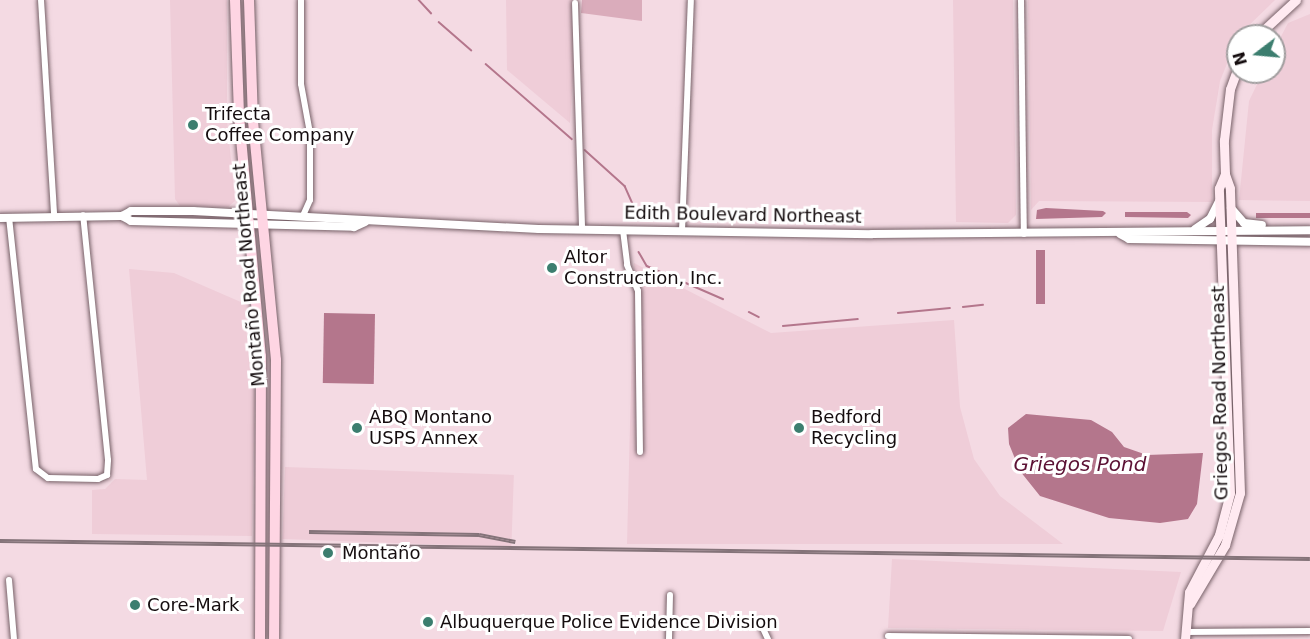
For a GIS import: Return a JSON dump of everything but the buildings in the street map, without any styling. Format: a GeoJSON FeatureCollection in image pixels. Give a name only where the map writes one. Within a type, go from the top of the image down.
{"type":"FeatureCollection","features":[{"type":"Feature","properties":{"kind":"main road","name":"Montaño Road Northeast"},"geometry":{"type":"LineString","coordinates":[[235,0],[238,103],[262,370],[260,639]]}},
{"type":"Feature","properties":{"kind":"main road","name":"Montaño Road Northeast"},"geometry":{"type":"LineString","coordinates":[[249,0],[253,121],[276,368],[274,639]]}},
{"type":"Feature","properties":{"kind":"main road"},"geometry":{"type":"LineString","coordinates":[[1270,24],[1296,0]]}},
{"type":"Feature","properties":{"kind":"main road"},"geometry":{"type":"LineString","coordinates":[[1225,174],[1225,116],[1233,84]]}},
{"type":"Feature","properties":{"kind":"main road","name":"Griegos Road Northeast"},"geometry":{"type":"LineString","coordinates":[[1185,636],[1190,604],[1189,592],[1224,521],[1230,493],[1219,200],[1225,174]]}},
{"type":"Feature","properties":{"kind":"main road","name":"Griegos Road Northeast"},"geometry":{"type":"LineString","coordinates":[[1190,604],[1225,545],[1240,493],[1231,206],[1225,174]]}},
{"type":"Feature","properties":{"kind":"street"},"geometry":{"type":"LineString","coordinates":[[41,0],[54,215]]}},
{"type":"Feature","properties":{"kind":"street"},"geometry":{"type":"LineString","coordinates":[[301,0],[301,84],[310,133],[310,200],[303,216]]}},
{"type":"Feature","properties":{"kind":"street"},"geometry":{"type":"LineString","coordinates":[[682,231],[691,0]]}},
{"type":"Feature","properties":{"kind":"street"},"geometry":{"type":"LineString","coordinates":[[1021,0],[1024,235]]}},
{"type":"Feature","properties":{"kind":"street"},"geometry":{"type":"LineString","coordinates":[[575,3],[582,230]]}},
{"type":"Feature","properties":{"kind":"street"},"geometry":{"type":"LineString","coordinates":[[1195,230],[1210,219],[1219,200]]}},
{"type":"Feature","properties":{"kind":"street"},"geometry":{"type":"LineString","coordinates":[[1231,206],[1244,223],[1310,225]]}},
{"type":"Feature","properties":{"kind":"street","name":"Edith Boulevard Northeast"},"geometry":{"type":"LineString","coordinates":[[4,218],[54,215],[122,216],[131,210],[354,228],[365,222]]}},
{"type":"Feature","properties":{"kind":"street"},"geometry":{"type":"LineString","coordinates":[[4,218],[36,469],[48,478],[98,479],[107,475],[108,460],[82,215]]}},
{"type":"Feature","properties":{"kind":"street","name":"Edith Boulevard Northeast"},"geometry":{"type":"LineString","coordinates":[[263,219],[303,216],[354,217],[365,222],[582,230],[1120,234],[1130,239],[1310,242]]}},
{"type":"Feature","properties":{"kind":"street","name":"Edith Boulevard Northeast"},"geometry":{"type":"LineString","coordinates":[[1120,234],[1129,229],[1310,230]]}},
{"type":"Feature","properties":{"kind":"street"},"geometry":{"type":"LineString","coordinates":[[623,230],[627,265],[638,291],[640,452]]}},
{"type":"Feature","properties":{"kind":"street"},"geometry":{"type":"LineString","coordinates":[[9,580],[14,639]]}},
{"type":"Feature","properties":{"kind":"street"},"geometry":{"type":"LineString","coordinates":[[669,639],[670,595]]}},
{"type":"Feature","properties":{"kind":"street"},"geometry":{"type":"LineString","coordinates":[[760,622],[768,639]]}},
{"type":"Feature","properties":{"kind":"street"},"geometry":{"type":"LineString","coordinates":[[1185,636],[1310,631]]}},
{"type":"Feature","properties":{"kind":"street"},"geometry":{"type":"LineString","coordinates":[[888,636],[1130,639]]}},
{"type":"Feature","properties":{"kind":"shaded area"},"geometry":{"type":"Polygon","coordinates":[[[170,0],[227,0],[227,120],[235,201],[228,207],[180,206],[175,199],[170,0]]]}},
{"type":"Feature","properties":{"kind":"shaded area"},"geometry":{"type":"Polygon","coordinates":[[[506,0],[578,0],[570,123],[507,70],[506,0]]]}},
{"type":"Feature","properties":{"kind":"shaded area"},"geometry":{"type":"Polygon","coordinates":[[[582,0],[642,0],[642,21],[581,13],[582,0]]]}},
{"type":"Feature","properties":{"kind":"shaded area"},"geometry":{"type":"Polygon","coordinates":[[[953,0],[1013,0],[1016,215],[1008,223],[956,222],[953,0]]]}},
{"type":"Feature","properties":{"kind":"shaded area"},"geometry":{"type":"Polygon","coordinates":[[[1028,0],[1275,0],[1250,24],[1226,24],[1226,66],[1220,81],[1212,130],[1212,202],[1039,201],[1031,210],[1028,0]]]}},
{"type":"Feature","properties":{"kind":"shaded area"},"geometry":{"type":"Polygon","coordinates":[[[1310,14],[1310,201],[1239,200],[1249,101],[1257,84],[1286,84],[1286,27],[1288,23],[1310,14]]]}},
{"type":"Feature","properties":{"kind":"shaded area"},"geometry":{"type":"Polygon","coordinates":[[[634,263],[771,333],[954,320],[960,407],[974,459],[1000,496],[1063,544],[627,544],[634,263]]]}},
{"type":"Feature","properties":{"kind":"shaded area"},"geometry":{"type":"Polygon","coordinates":[[[129,269],[174,273],[250,306],[255,367],[252,536],[92,534],[92,490],[105,489],[115,479],[147,480],[129,269]]]}},
{"type":"Feature","properties":{"kind":"shaded area"},"geometry":{"type":"Polygon","coordinates":[[[285,467],[514,475],[511,547],[282,539],[285,467]]]}},
{"type":"Feature","properties":{"kind":"shaded area"},"geometry":{"type":"Polygon","coordinates":[[[892,559],[1181,572],[1163,631],[888,628],[892,559]]]}},
{"type":"Feature","properties":{"kind":"water"},"geometry":{"type":"Polygon","coordinates":[[[1046,208],[1106,213],[1102,217],[1036,219],[1037,210],[1046,208]]]}},
{"type":"Feature","properties":{"kind":"water"},"geometry":{"type":"Polygon","coordinates":[[[1125,212],[1187,212],[1191,215],[1188,218],[1125,217],[1125,212]]]}},
{"type":"Feature","properties":{"kind":"water"},"geometry":{"type":"Polygon","coordinates":[[[1256,213],[1310,213],[1310,218],[1256,218],[1256,213]]]}},
{"type":"Feature","properties":{"kind":"water"},"geometry":{"type":"Polygon","coordinates":[[[1036,250],[1045,250],[1045,304],[1036,304],[1036,250]]]}},
{"type":"Feature","properties":{"kind":"water"},"geometry":{"type":"Polygon","coordinates":[[[324,313],[375,314],[374,384],[323,383],[324,313]]]}},
{"type":"Feature","properties":{"kind":"water","name":"Griegos Pond"},"geometry":{"type":"Polygon","coordinates":[[[1026,414],[1091,420],[1112,432],[1124,447],[1147,455],[1203,453],[1197,504],[1188,519],[1160,523],[1109,518],[1040,496],[1020,471],[1009,444],[1008,428],[1026,414]]]}},
{"type":"Feature","properties":{"kind":"waterway"},"geometry":{"type":"LineString","coordinates":[[419,0],[431,13]]}},
{"type":"Feature","properties":{"kind":"waterway"},"geometry":{"type":"LineString","coordinates":[[439,22],[471,50]]}},
{"type":"Feature","properties":{"kind":"waterway"},"geometry":{"type":"LineString","coordinates":[[486,64],[572,139]]}},
{"type":"Feature","properties":{"kind":"waterway"},"geometry":{"type":"LineString","coordinates":[[585,150],[625,186],[635,208]]}},
{"type":"Feature","properties":{"kind":"waterway"},"geometry":{"type":"LineString","coordinates":[[639,252],[647,266],[723,299]]}},
{"type":"Feature","properties":{"kind":"waterway"},"geometry":{"type":"LineString","coordinates":[[963,307],[983,305]]}},
{"type":"Feature","properties":{"kind":"waterway"},"geometry":{"type":"LineString","coordinates":[[898,313],[950,308]]}},
{"type":"Feature","properties":{"kind":"waterway"},"geometry":{"type":"LineString","coordinates":[[749,312],[759,317]]}},
{"type":"Feature","properties":{"kind":"waterway"},"geometry":{"type":"LineString","coordinates":[[783,326],[858,319]]}},
{"type":"Feature","properties":{"kind":"railway"},"geometry":{"type":"LineString","coordinates":[[309,532],[479,535],[515,542]]}},
{"type":"Feature","properties":{"kind":"railway"},"geometry":{"type":"LineString","coordinates":[[0,541],[1310,559]]}},
{"type":"Feature","properties":{"kind":"place","name":"Trifecta Coffee Company"},"geometry":{"type":"Point","coordinates":[193,125]}},
{"type":"Feature","properties":{"kind":"place","name":"Altor Construction, Inc."},"geometry":{"type":"Point","coordinates":[552,268]}},
{"type":"Feature","properties":{"kind":"place","name":"ABQ Montano USPS Annex"},"geometry":{"type":"Point","coordinates":[357,428]}},
{"type":"Feature","properties":{"kind":"place","name":"Bedford Recycling"},"geometry":{"type":"Point","coordinates":[799,428]}},
{"type":"Feature","properties":{"kind":"place","name":"Montaño"},"geometry":{"type":"Point","coordinates":[328,553]}},
{"type":"Feature","properties":{"kind":"place","name":"Core-Mark"},"geometry":{"type":"Point","coordinates":[135,605]}},
{"type":"Feature","properties":{"kind":"place","name":"Albuquerque Police Evidence Division"},"geometry":{"type":"Point","coordinates":[428,622]}}]}
